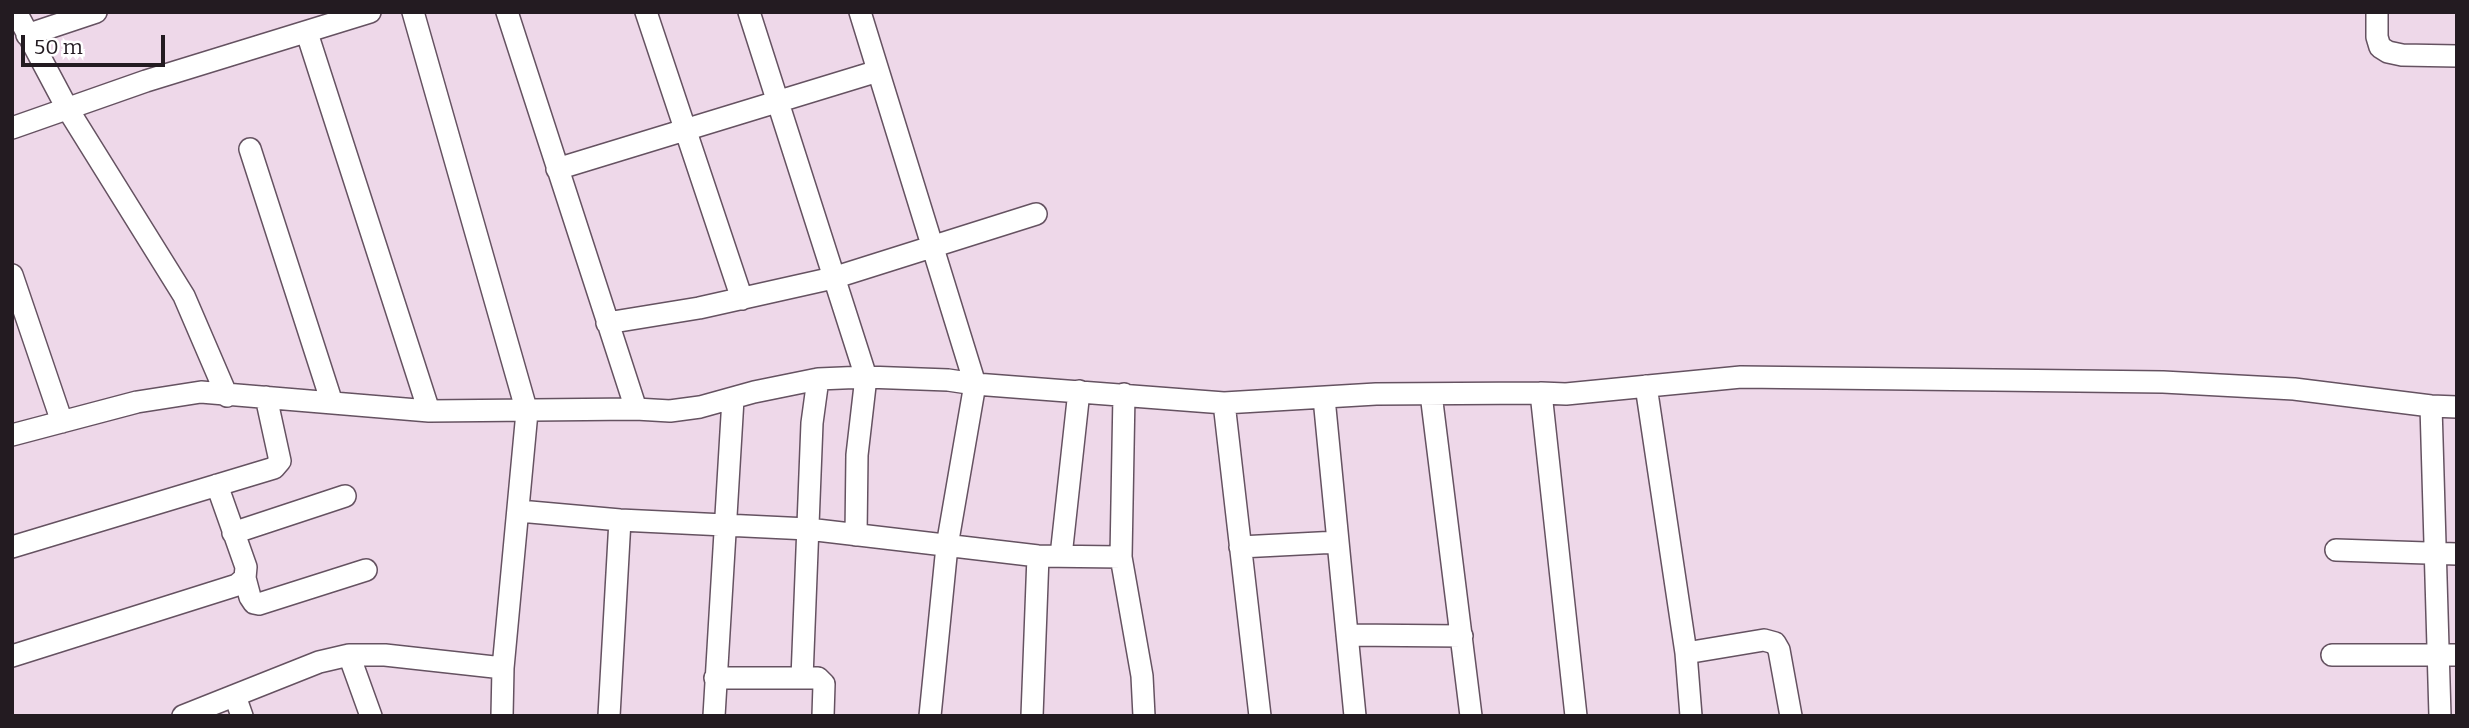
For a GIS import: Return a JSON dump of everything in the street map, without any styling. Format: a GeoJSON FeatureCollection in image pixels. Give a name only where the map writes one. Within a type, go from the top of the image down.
{"type":"FeatureCollection","features":[{"type":"Feature","properties":{"kind":"street"},"geometry":{"type":"LineString","coordinates":[[16,12],[67,108],[184,296],[227,396]]}},
{"type":"Feature","properties":{"kind":"street"},"geometry":{"type":"LineString","coordinates":[[27,35],[96,12]]}},
{"type":"Feature","properties":{"kind":"street"},"geometry":{"type":"LineString","coordinates":[[12,128],[146,81],[370,12]]}},
{"type":"Feature","properties":{"kind":"street"},"geometry":{"type":"LineString","coordinates":[[413,12],[527,412],[503,668],[502,716]]}},
{"type":"Feature","properties":{"kind":"street"},"geometry":{"type":"LineString","coordinates":[[507,12],[636,409]]}},
{"type":"Feature","properties":{"kind":"street"},"geometry":{"type":"LineString","coordinates":[[646,12],[742,299]]}},
{"type":"Feature","properties":{"kind":"street"},"geometry":{"type":"LineString","coordinates":[[750,12],[866,377],[857,455],[856,535]]}},
{"type":"Feature","properties":{"kind":"street"},"geometry":{"type":"LineString","coordinates":[[860,12],[975,384],[947,546],[930,716]]}},
{"type":"Feature","properties":{"kind":"street"},"geometry":{"type":"LineString","coordinates":[[2377,12],[2377,37],[2380,47],[2388,52],[2402,55],[2457,56]]}},
{"type":"Feature","properties":{"kind":"street"},"geometry":{"type":"LineString","coordinates":[[307,33],[429,411]]}},
{"type":"Feature","properties":{"kind":"street"},"geometry":{"type":"LineString","coordinates":[[558,169],[878,71]]}},
{"type":"Feature","properties":{"kind":"street"},"geometry":{"type":"LineString","coordinates":[[250,149],[332,402]]}},
{"type":"Feature","properties":{"kind":"street"},"geometry":{"type":"LineString","coordinates":[[607,323],[742,299],[833,278],[1036,214]]}},
{"type":"Feature","properties":{"kind":"street"},"geometry":{"type":"LineString","coordinates":[[12,275],[62,422]]}},
{"type":"Feature","properties":{"kind":"street"},"geometry":{"type":"LineString","coordinates":[[12,435],[173,395],[201,392],[429,411],[670,411],[700,407],[754,392],[818,379],[866,377],[948,380],[1224,403],[1376,394],[1566,394],[1741,377],[2163,382],[2294,389],[2457,407]]}},
{"type":"Feature","properties":{"kind":"street"},"geometry":{"type":"LineString","coordinates":[[802,678],[812,423],[818,379]]}},
{"type":"Feature","properties":{"kind":"street"},"geometry":{"type":"LineString","coordinates":[[1646,386],[1686,653],[1691,716]]}},
{"type":"Feature","properties":{"kind":"street"},"geometry":{"type":"LineString","coordinates":[[1061,556],[1079,391]]}},
{"type":"Feature","properties":{"kind":"street"},"geometry":{"type":"LineString","coordinates":[[1541,393],[1576,716]]}},
{"type":"Feature","properties":{"kind":"street"},"geometry":{"type":"LineString","coordinates":[[1124,394],[1121,557],[1142,677],[1144,716]]}},
{"type":"Feature","properties":{"kind":"street"},"geometry":{"type":"LineString","coordinates":[[1431,394],[1471,716]]}},
{"type":"Feature","properties":{"kind":"street"},"geometry":{"type":"LineString","coordinates":[[12,547],[274,468],[280,461],[266,397]]}},
{"type":"Feature","properties":{"kind":"street"},"geometry":{"type":"LineString","coordinates":[[1324,398],[1355,716]]}},
{"type":"Feature","properties":{"kind":"street"},"geometry":{"type":"LineString","coordinates":[[714,716],[733,399]]}},
{"type":"Feature","properties":{"kind":"street"},"geometry":{"type":"LineString","coordinates":[[1224,403],[1260,716]]}},
{"type":"Feature","properties":{"kind":"street"},"geometry":{"type":"LineString","coordinates":[[2431,406],[2447,555],[2447,655],[2440,716]]}},
{"type":"Feature","properties":{"kind":"street"},"geometry":{"type":"LineString","coordinates":[[218,485],[246,568],[245,578],[254,603],[259,604],[366,570]]}},
{"type":"Feature","properties":{"kind":"street"},"geometry":{"type":"LineString","coordinates":[[233,533],[345,496]]}},
{"type":"Feature","properties":{"kind":"street"},"geometry":{"type":"LineString","coordinates":[[519,511],[620,520],[808,529],[1038,556],[1121,557]]}},
{"type":"Feature","properties":{"kind":"street"},"geometry":{"type":"LineString","coordinates":[[609,716],[620,520]]}},
{"type":"Feature","properties":{"kind":"street"},"geometry":{"type":"LineString","coordinates":[[1240,547],[1338,542]]}},
{"type":"Feature","properties":{"kind":"street"},"geometry":{"type":"LineString","coordinates":[[2336,550],[2447,555]]}},
{"type":"Feature","properties":{"kind":"street"},"geometry":{"type":"LineString","coordinates":[[1032,716],[1038,556]]}},
{"type":"Feature","properties":{"kind":"street"},"geometry":{"type":"LineString","coordinates":[[12,656],[237,585],[245,578]]}},
{"type":"Feature","properties":{"kind":"street"},"geometry":{"type":"LineString","coordinates":[[1347,635],[1462,636]]}},
{"type":"Feature","properties":{"kind":"street"},"geometry":{"type":"LineString","coordinates":[[1686,653],[1764,640],[1775,643],[1779,650],[1791,716]]}},
{"type":"Feature","properties":{"kind":"street"},"geometry":{"type":"LineString","coordinates":[[183,716],[239,706],[319,662],[349,655],[384,655],[503,668]]}},
{"type":"Feature","properties":{"kind":"street"},"geometry":{"type":"LineString","coordinates":[[349,655],[371,716]]}},
{"type":"Feature","properties":{"kind":"street"},"geometry":{"type":"LineString","coordinates":[[2332,655],[2447,655]]}},
{"type":"Feature","properties":{"kind":"street"},"geometry":{"type":"LineString","coordinates":[[715,678],[818,678],[824,684],[823,716]]}}]}
